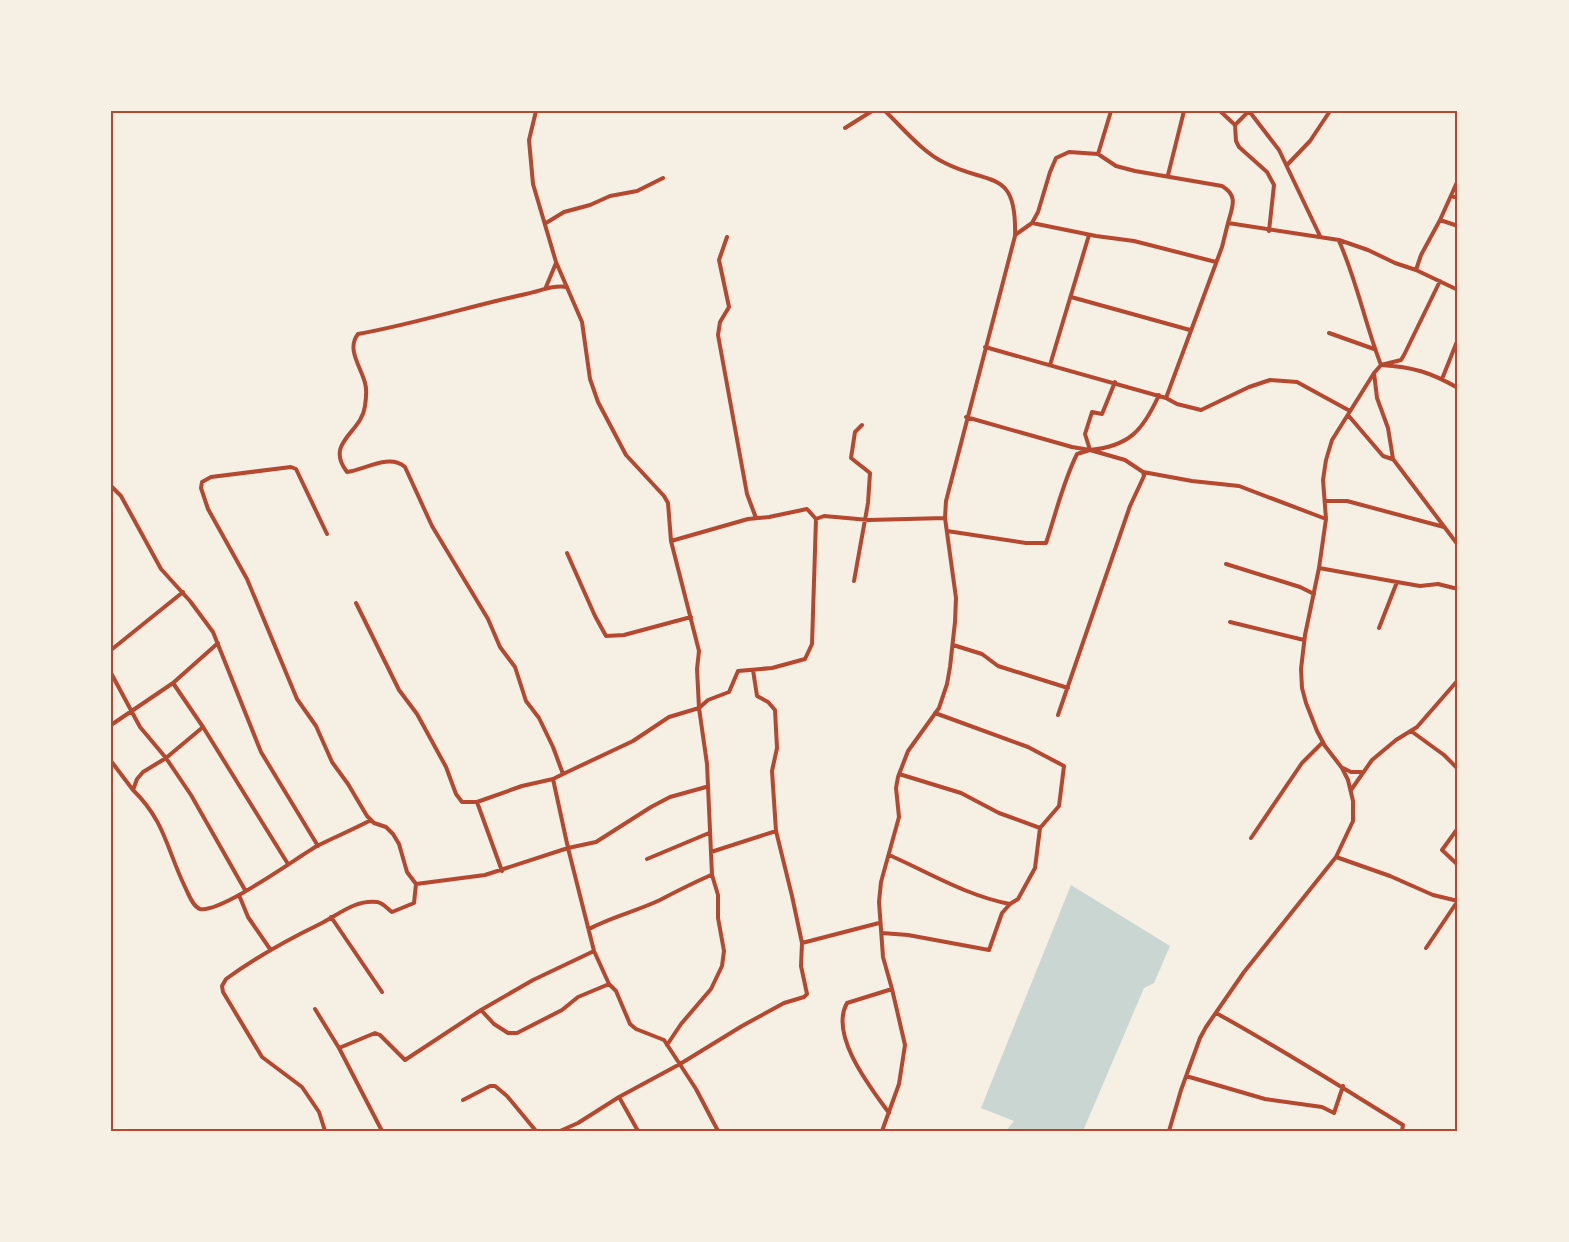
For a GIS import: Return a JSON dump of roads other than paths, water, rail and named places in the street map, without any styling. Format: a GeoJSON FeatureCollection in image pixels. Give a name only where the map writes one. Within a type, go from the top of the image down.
{"type":"FeatureCollection","features":[{"type":"Feature","properties":{"kind":"street"},"geometry":{"type":"LineString","coordinates":[[536,111],[530,133],[533,184],[556,262],[582,322],[589,371],[598,402],[626,454],[668,503],[671,541],[699,651],[699,708],[706,764],[712,875],[717,895],[718,918],[724,951],[722,966],[706,996],[681,1024],[667,1045]]}},
{"type":"Feature","properties":{"kind":"street"},"geometry":{"type":"LineString","coordinates":[[845,128],[872,111]]}},
{"type":"Feature","properties":{"kind":"street"},"geometry":{"type":"LineString","coordinates":[[882,1131],[899,1084],[905,1045],[883,957],[882,933],[879,923],[881,882],[899,817],[896,788],[899,774],[908,751],[939,708],[947,684],[953,645],[956,598],[946,531],[946,501],[966,417],[1015,236],[1016,212],[1009,193],[1000,183],[944,163],[885,111]]}},
{"type":"Feature","properties":{"kind":"street"},"geometry":{"type":"LineString","coordinates":[[1098,154],[1111,111]]}},
{"type":"Feature","properties":{"kind":"street"},"geometry":{"type":"LineString","coordinates":[[1168,176],[1184,111]]}},
{"type":"Feature","properties":{"kind":"street"},"geometry":{"type":"LineString","coordinates":[[1220,111],[1235,125],[1236,141],[1239,147],[1267,172],[1274,185],[1269,231]]}},
{"type":"Feature","properties":{"kind":"street"},"geometry":{"type":"LineString","coordinates":[[1235,125],[1249,111],[1279,150],[1320,236]]}},
{"type":"Feature","properties":{"kind":"street"},"geometry":{"type":"LineString","coordinates":[[1287,165],[1310,141],[1330,111]]}},
{"type":"Feature","properties":{"kind":"street"},"geometry":{"type":"LineString","coordinates":[[1015,236],[1032,223],[1038,212],[1056,158],[1069,152],[1098,154],[1116,166],[1222,186],[1231,191],[1234,198],[1216,262],[1166,398]]}},
{"type":"Feature","properties":{"kind":"street"},"geometry":{"type":"LineString","coordinates":[[546,223],[564,212],[590,205],[610,196],[638,191],[663,178]]}},
{"type":"Feature","properties":{"kind":"street"},"geometry":{"type":"LineString","coordinates":[[1416,270],[1421,255],[1458,180]]}},
{"type":"Feature","properties":{"kind":"street"},"geometry":{"type":"LineString","coordinates":[[1451,196],[1458,198]]}},
{"type":"Feature","properties":{"kind":"street"},"geometry":{"type":"LineString","coordinates":[[1440,220],[1458,226]]}},
{"type":"Feature","properties":{"kind":"street"},"geometry":{"type":"LineString","coordinates":[[1032,223],[1089,235],[1134,241],[1216,262]]}},
{"type":"Feature","properties":{"kind":"street"},"geometry":{"type":"LineString","coordinates":[[1228,223],[1339,240],[1416,270],[1458,290]]}},
{"type":"Feature","properties":{"kind":"street"},"geometry":{"type":"LineString","coordinates":[[1050,365],[1089,235]]}},
{"type":"Feature","properties":{"kind":"street"},"geometry":{"type":"LineString","coordinates":[[727,237],[719,260],[729,307],[720,322],[718,335],[747,494],[756,518]]}},
{"type":"Feature","properties":{"kind":"street"},"geometry":{"type":"LineString","coordinates":[[1339,240],[1353,276],[1355,289],[1381,365]]}},
{"type":"Feature","properties":{"kind":"street"},"geometry":{"type":"LineString","coordinates":[[545,287],[556,262]]}},
{"type":"Feature","properties":{"kind":"street"},"geometry":{"type":"LineString","coordinates":[[1169,1131],[1200,1038],[1244,972],[1336,857],[1353,821],[1353,801],[1348,780],[1323,742],[1302,688],[1304,640],[1320,568],[1326,519],[1323,480],[1326,460],[1332,440],[1374,373],[1381,365],[1401,360],[1440,281]]}},
{"type":"Feature","properties":{"kind":"street"},"geometry":{"type":"LineString","coordinates":[[563,774],[539,718],[524,697],[515,667],[500,647],[488,619],[432,526],[405,467],[396,462],[377,463],[347,472],[340,459],[340,447],[360,421],[365,407],[366,385],[354,353],[354,339],[358,334],[388,329],[493,300],[536,292],[545,287],[567,287]]}},
{"type":"Feature","properties":{"kind":"street"},"geometry":{"type":"LineString","coordinates":[[1071,297],[1190,330]]}},
{"type":"Feature","properties":{"kind":"street"},"geometry":{"type":"LineString","coordinates":[[1329,333],[1375,350]]}},
{"type":"Feature","properties":{"kind":"street"},"geometry":{"type":"LineString","coordinates":[[1442,379],[1458,339]]}},
{"type":"Feature","properties":{"kind":"street"},"geometry":{"type":"LineString","coordinates":[[985,347],[1115,382],[1201,410],[1249,387],[1270,380],[1297,382],[1349,413],[1383,456],[1393,459]]}},
{"type":"Feature","properties":{"kind":"street"},"geometry":{"type":"LineString","coordinates":[[1381,365],[1409,367],[1442,379],[1458,388]]}},
{"type":"Feature","properties":{"kind":"street"},"geometry":{"type":"LineString","coordinates":[[1374,373],[1377,398],[1388,428],[1393,459],[1458,545]]}},
{"type":"Feature","properties":{"kind":"street"},"geometry":{"type":"LineString","coordinates":[[1090,450],[1085,434],[1092,412],[1102,414],[1115,382]]}},
{"type":"Feature","properties":{"kind":"street"},"geometry":{"type":"LineString","coordinates":[[946,531],[1026,543],[1046,543],[1062,490],[1077,454],[1116,446],[1138,431],[1159,395]]}},
{"type":"Feature","properties":{"kind":"street"},"geometry":{"type":"LineString","coordinates":[[966,417],[1125,460],[1143,472],[1192,481],[1239,486],[1326,519]]}},
{"type":"Feature","properties":{"kind":"street"},"geometry":{"type":"LineString","coordinates":[[854,582],[868,503],[870,473],[851,458],[855,432],[862,424]]}},
{"type":"Feature","properties":{"kind":"street"},"geometry":{"type":"LineString","coordinates":[[325,1131],[319,1113],[302,1087],[262,1057],[223,992],[222,986],[226,979],[270,950],[362,903],[382,903],[392,912],[410,906],[414,903],[416,884],[407,872],[399,844],[393,834],[386,827],[371,820],[332,762],[316,726],[297,699],[247,579],[208,509],[201,488],[202,483],[211,477],[291,466],[296,470],[327,534]]}},
{"type":"Feature","properties":{"kind":"street"},"geometry":{"type":"LineString","coordinates":[[1058,715],[1143,472]]}},
{"type":"Feature","properties":{"kind":"street"},"geometry":{"type":"LineString","coordinates":[[111,486],[121,496],[161,569],[183,592],[213,632],[261,752],[318,846]]}},
{"type":"Feature","properties":{"kind":"street"},"geometry":{"type":"LineString","coordinates":[[1326,501],[1347,501],[1446,527]]}},
{"type":"Feature","properties":{"kind":"street"},"geometry":{"type":"LineString","coordinates":[[356,603],[399,690],[417,714],[446,767],[456,794],[462,802],[477,802],[522,786],[553,779],[633,741],[669,717],[699,708],[708,700],[729,692],[738,671],[772,668],[805,659],[812,644],[816,519],[807,509],[756,518],[671,541]]}},
{"type":"Feature","properties":{"kind":"street"},"geometry":{"type":"LineString","coordinates":[[816,519],[824,516],[864,519],[945,518]]}},
{"type":"Feature","properties":{"kind":"street"},"geometry":{"type":"LineString","coordinates":[[567,554],[606,636],[624,635],[691,617]]}},
{"type":"Feature","properties":{"kind":"street"},"geometry":{"type":"LineString","coordinates":[[1226,564],[1300,586],[1314,594]]}},
{"type":"Feature","properties":{"kind":"street"},"geometry":{"type":"LineString","coordinates":[[1320,568],[1420,586],[1438,584],[1458,589]]}},
{"type":"Feature","properties":{"kind":"street"},"geometry":{"type":"LineString","coordinates":[[1379,628],[1397,582]]}},
{"type":"Feature","properties":{"kind":"street"},"geometry":{"type":"LineString","coordinates":[[111,650],[183,592]]}},
{"type":"Feature","properties":{"kind":"street"},"geometry":{"type":"LineString","coordinates":[[1230,622],[1304,640]]}},
{"type":"Feature","properties":{"kind":"street"},"geometry":{"type":"LineString","coordinates":[[111,725],[173,683],[218,643]]}},
{"type":"Feature","properties":{"kind":"street"},"geometry":{"type":"LineString","coordinates":[[953,645],[982,654],[998,666],[1068,687]]}},
{"type":"Feature","properties":{"kind":"street"},"geometry":{"type":"LineString","coordinates":[[561,1131],[742,1026],[784,1003],[804,997],[808,990],[801,966],[802,943],[776,831],[772,771],[777,748],[775,710],[768,702],[757,696],[753,670]]}},
{"type":"Feature","properties":{"kind":"street"},"geometry":{"type":"LineString","coordinates":[[111,673],[140,727],[166,758],[191,795],[245,890]]}},
{"type":"Feature","properties":{"kind":"street"},"geometry":{"type":"LineString","coordinates":[[1351,792],[1372,760],[1396,740],[1417,727],[1458,680]]}},
{"type":"Feature","properties":{"kind":"street"},"geometry":{"type":"LineString","coordinates":[[173,683],[288,864]]}},
{"type":"Feature","properties":{"kind":"street"},"geometry":{"type":"LineString","coordinates":[[882,933],[908,935],[990,950],[1002,913],[1018,899],[1035,868],[1040,828],[1059,806],[1064,766],[1028,747],[935,713]]}},
{"type":"Feature","properties":{"kind":"street"},"geometry":{"type":"LineString","coordinates":[[133,790],[137,779],[143,772],[166,758],[203,727]]}},
{"type":"Feature","properties":{"kind":"street"},"geometry":{"type":"LineString","coordinates":[[1411,731],[1444,755],[1458,769]]}},
{"type":"Feature","properties":{"kind":"street"},"geometry":{"type":"LineString","coordinates":[[1251,838],[1302,763],[1323,742]]}},
{"type":"Feature","properties":{"kind":"street"},"geometry":{"type":"LineString","coordinates":[[111,761],[133,790],[149,805],[169,844],[184,886],[196,906],[201,909],[210,908],[239,895],[318,846],[371,820]]}},
{"type":"Feature","properties":{"kind":"street"},"geometry":{"type":"LineString","coordinates":[[1341,768],[1351,772],[1362,772]]}},
{"type":"Feature","properties":{"kind":"street"},"geometry":{"type":"LineString","coordinates":[[899,774],[961,793],[999,813],[1040,828]]}},
{"type":"Feature","properties":{"kind":"street"},"geometry":{"type":"LineString","coordinates":[[553,779],[594,951],[609,984],[616,991],[630,1024],[636,1029],[659,1036],[667,1045],[696,1089],[718,1131]]}},
{"type":"Feature","properties":{"kind":"street"},"geometry":{"type":"LineString","coordinates":[[416,884],[485,875],[502,871],[547,853],[596,842],[670,797],[706,787]]}},
{"type":"Feature","properties":{"kind":"street"},"geometry":{"type":"LineString","coordinates":[[477,802],[502,871]]}},
{"type":"Feature","properties":{"kind":"street"},"geometry":{"type":"LineString","coordinates":[[1458,828],[1442,850],[1458,865]]}},
{"type":"Feature","properties":{"kind":"street"},"geometry":{"type":"LineString","coordinates":[[711,852],[776,831]]}},
{"type":"Feature","properties":{"kind":"street"},"geometry":{"type":"LineString","coordinates":[[647,859],[709,833]]}},
{"type":"Feature","properties":{"kind":"street"},"geometry":{"type":"LineString","coordinates":[[889,855],[960,888],[1010,904]]}},
{"type":"Feature","properties":{"kind":"street"},"geometry":{"type":"LineString","coordinates":[[1336,857],[1390,876],[1433,895],[1457,902],[1426,948]]}},
{"type":"Feature","properties":{"kind":"street"},"geometry":{"type":"LineString","coordinates":[[589,929],[607,919],[659,900],[671,892],[712,875]]}},
{"type":"Feature","properties":{"kind":"street"},"geometry":{"type":"LineString","coordinates":[[239,895],[248,917],[270,950]]}},
{"type":"Feature","properties":{"kind":"street"},"geometry":{"type":"LineString","coordinates":[[331,917],[382,992]]}},
{"type":"Feature","properties":{"kind":"street"},"geometry":{"type":"LineString","coordinates":[[802,943],[879,923]]}},
{"type":"Feature","properties":{"kind":"street"},"geometry":{"type":"LineString","coordinates":[[339,1048],[375,1033],[380,1035],[405,1060],[533,980],[594,951]]}},
{"type":"Feature","properties":{"kind":"street"},"geometry":{"type":"LineString","coordinates":[[482,1010],[494,1024],[508,1033],[517,1033],[562,1010],[578,997],[609,984]]}},
{"type":"Feature","properties":{"kind":"street"},"geometry":{"type":"LineString","coordinates":[[889,1113],[862,1076],[844,1031],[841,1012],[847,1003],[892,989]]}},
{"type":"Feature","properties":{"kind":"street"},"geometry":{"type":"LineString","coordinates":[[315,1009],[339,1048],[382,1131]]}},
{"type":"Feature","properties":{"kind":"street"},"geometry":{"type":"LineString","coordinates":[[1216,1013],[1343,1086],[1403,1125],[1402,1131]]}},
{"type":"Feature","properties":{"kind":"street"},"geometry":{"type":"LineString","coordinates":[[1186,1076],[1265,1099],[1322,1107],[1334,1113],[1343,1086]]}},
{"type":"Feature","properties":{"kind":"street"},"geometry":{"type":"LineString","coordinates":[[463,1100],[490,1086],[495,1086],[507,1096],[536,1131]]}},
{"type":"Feature","properties":{"kind":"street"},"geometry":{"type":"LineString","coordinates":[[619,1097],[638,1131]]}}]}
